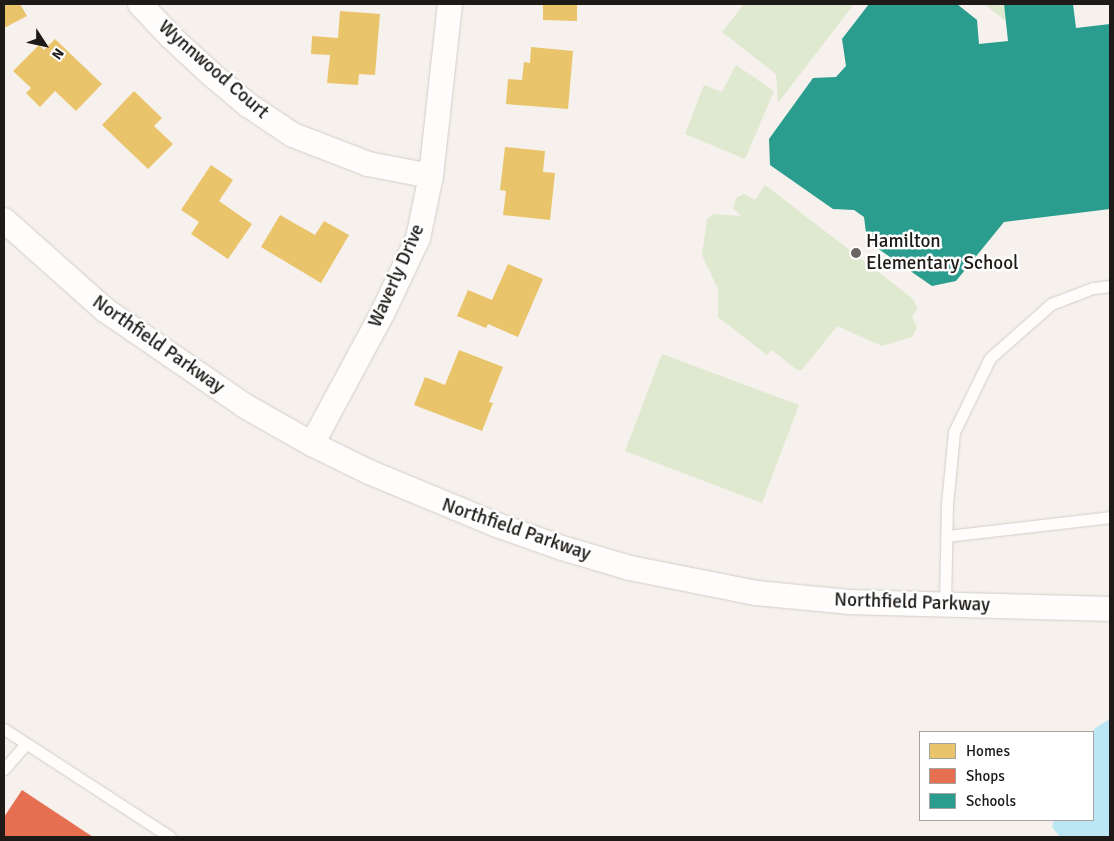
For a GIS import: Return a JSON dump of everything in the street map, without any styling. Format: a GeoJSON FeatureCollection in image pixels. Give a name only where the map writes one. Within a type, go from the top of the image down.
{"type":"FeatureCollection","features":[{"type":"Feature","properties":{"kind":"street","name":"Wynnwood Court"},"geometry":{"type":"LineString","coordinates":[[140,4],[171,38],[210,73],[248,105],[293,135],[368,164],[431,176]]}},
{"type":"Feature","properties":{"kind":"street","name":"Waverly Drive"},"geometry":{"type":"LineString","coordinates":[[312,444],[404,270],[418,238],[431,176],[450,4]]}},
{"type":"Feature","properties":{"kind":"street","name":"Northfield Parkway"},"geometry":{"type":"LineString","coordinates":[[4,220],[64,275],[136,333],[246,406],[312,444],[430,499],[562,548],[630,568],[756,593],[849,602],[1110,609]]}},
{"type":"Feature","properties":{"kind":"lane"},"geometry":{"type":"LineString","coordinates":[[945,606],[946,536],[954,432],[990,358],[1051,304],[1092,288],[1110,286]]}},
{"type":"Feature","properties":{"kind":"lane"},"geometry":{"type":"LineString","coordinates":[[946,536],[1110,517]]}},
{"type":"Feature","properties":{"kind":"lane"},"geometry":{"type":"LineString","coordinates":[[4,729],[170,837]]}},
{"type":"Feature","properties":{"kind":"lane"},"geometry":{"type":"LineString","coordinates":[[4,769],[26,744]]}},
{"type":"Feature","properties":{"kind":"green space"},"geometry":{"type":"Polygon","coordinates":[[[744,4],[854,4],[778,103],[776,74],[722,32],[744,4]]]}},
{"type":"Feature","properties":{"kind":"green space"},"geometry":{"type":"Polygon","coordinates":[[[984,4],[1004,4],[1006,21],[984,4]]]}},
{"type":"Feature","properties":{"kind":"green space"},"geometry":{"type":"Polygon","coordinates":[[[736,65],[774,91],[745,159],[685,134],[704,85],[722,92],[736,65]]]}},
{"type":"Feature","properties":{"kind":"green space"},"geometry":{"type":"Polygon","coordinates":[[[765,185],[912,298],[918,309],[912,316],[917,328],[912,337],[882,346],[837,326],[802,370],[797,370],[772,350],[767,355],[718,317],[718,289],[702,255],[707,219],[713,214],[741,216],[733,208],[737,197],[744,194],[755,200],[765,185]]]}},
{"type":"Feature","properties":{"kind":"green space"},"geometry":{"type":"Polygon","coordinates":[[[662,354],[799,405],[762,503],[625,451],[662,354]]]}},
{"type":"Feature","properties":{"kind":"water"},"geometry":{"type":"Polygon","coordinates":[[[1110,719],[1110,837],[1060,837],[1052,827],[1054,821],[1094,821],[1095,728],[1110,719]]]}},
{"type":"Feature","properties":{"kind":"building: Homes"},"geometry":{"type":"Polygon","coordinates":[[[4,4],[20,4],[27,16],[4,28],[4,4]]]}},
{"type":"Feature","properties":{"kind":"building: Homes"},"geometry":{"type":"Polygon","coordinates":[[[543,4],[577,4],[577,21],[543,20],[543,4]]]}},
{"type":"Feature","properties":{"kind":"building: Homes"},"geometry":{"type":"Polygon","coordinates":[[[340,11],[380,14],[375,75],[359,74],[358,85],[327,83],[330,55],[311,54],[312,36],[338,38],[340,11]]]}},
{"type":"Feature","properties":{"kind":"building: Homes"},"geometry":{"type":"Polygon","coordinates":[[[55,39],[102,84],[76,111],[55,91],[40,107],[26,93],[31,88],[13,71],[39,45],[44,50],[55,39]]]}},
{"type":"Feature","properties":{"kind":"building: Homes"},"geometry":{"type":"Polygon","coordinates":[[[531,47],[573,51],[568,109],[506,104],[508,79],[522,80],[524,62],[530,63],[531,47]]]}},
{"type":"Feature","properties":{"kind":"building: Homes"},"geometry":{"type":"Polygon","coordinates":[[[134,91],[162,118],[154,126],[173,144],[148,169],[102,125],[134,91]]]}},
{"type":"Feature","properties":{"kind":"building: Homes"},"geometry":{"type":"Polygon","coordinates":[[[505,147],[545,151],[543,172],[555,173],[550,220],[503,215],[506,191],[500,190],[505,147]]]}},
{"type":"Feature","properties":{"kind":"building: Homes"},"geometry":{"type":"Polygon","coordinates":[[[211,165],[233,180],[219,201],[252,224],[228,259],[191,234],[199,222],[181,210],[211,165]]]}},
{"type":"Feature","properties":{"kind":"building: Homes"},"geometry":{"type":"Polygon","coordinates":[[[280,215],[315,235],[324,221],[349,235],[321,283],[261,247],[280,215]]]}},
{"type":"Feature","properties":{"kind":"building: Homes"},"geometry":{"type":"Polygon","coordinates":[[[508,264],[543,279],[518,337],[488,324],[486,328],[457,316],[468,290],[492,300],[508,264]]]}},
{"type":"Feature","properties":{"kind":"building: Homes"},"geometry":{"type":"Polygon","coordinates":[[[459,350],[503,367],[489,402],[493,403],[482,431],[414,405],[425,377],[445,385],[459,350]]]}},
{"type":"Feature","properties":{"kind":"building: Shops"},"geometry":{"type":"Polygon","coordinates":[[[22,790],[93,837],[4,837],[4,817],[22,790]]]}},
{"type":"Feature","properties":{"kind":"building: Schools"},"geometry":{"type":"Polygon","coordinates":[[[869,4],[957,4],[977,20],[979,44],[1008,41],[1004,4],[1073,4],[1076,28],[1110,24],[1110,209],[1004,222],[956,281],[932,286],[867,241],[864,217],[854,210],[833,209],[770,165],[769,139],[813,78],[836,77],[846,66],[842,39],[869,4]]]}},
{"type":"Feature","properties":{"kind":"place","name":"Hamilton Elementary School"},"geometry":{"type":"Point","coordinates":[856,253]}}]}
